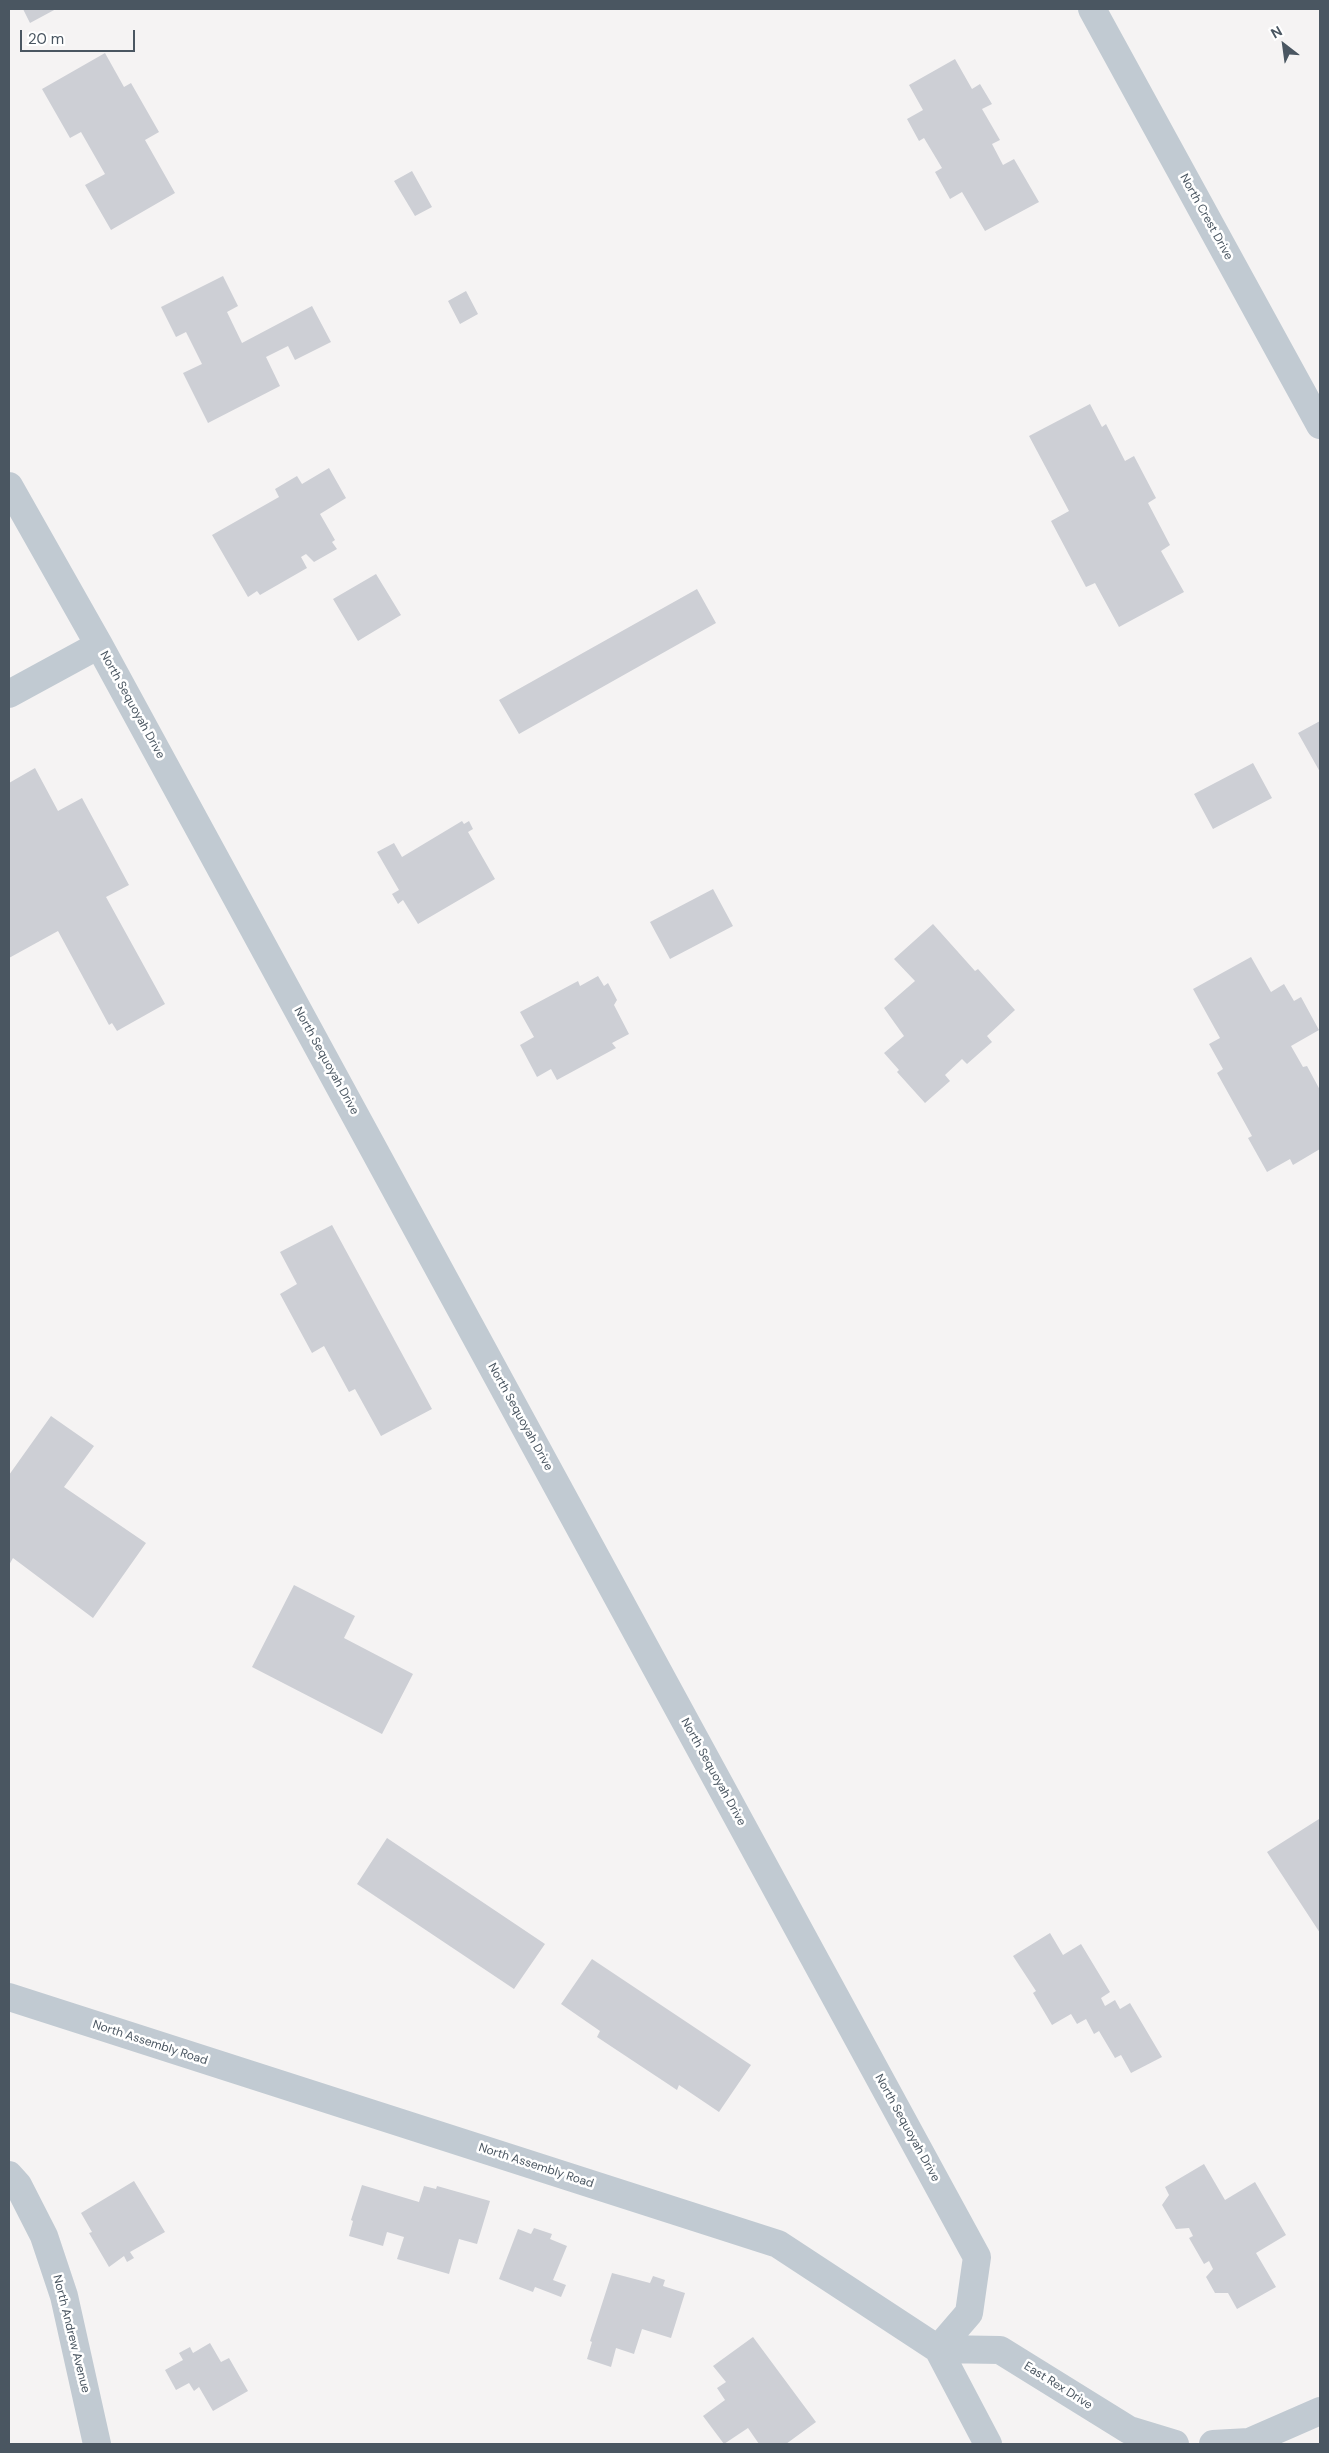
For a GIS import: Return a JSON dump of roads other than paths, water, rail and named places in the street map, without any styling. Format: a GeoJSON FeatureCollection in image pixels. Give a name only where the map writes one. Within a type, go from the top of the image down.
{"type":"FeatureCollection","features":[{"type":"Feature","properties":{"kind":"street","name":"North Crest Drive"},"geometry":{"type":"LineString","coordinates":[[1092,9],[1320,424]]}},
{"type":"Feature","properties":{"kind":"street","name":"North Sequoyah Drive"},"geometry":{"type":"LineString","coordinates":[[9,486],[100,645],[977,2257],[969,2313],[938,2349]]}},
{"type":"Feature","properties":{"kind":"street"},"geometry":{"type":"LineString","coordinates":[[9,694],[100,645]]}},
{"type":"Feature","properties":{"kind":"street","name":"North Assembly Road"},"geometry":{"type":"LineString","coordinates":[[9,1997],[778,2244],[938,2349],[988,2444]]}},
{"type":"Feature","properties":{"kind":"street","name":"North Andrew Avenue"},"geometry":{"type":"LineString","coordinates":[[9,2175],[18,2185],[44,2236],[64,2296],[97,2444]]}},
{"type":"Feature","properties":{"kind":"street","name":"East Rex Drive"},"geometry":{"type":"LineString","coordinates":[[938,2349],[1000,2350],[1129,2430],[1175,2444]]}},
{"type":"Feature","properties":{"kind":"street"},"geometry":{"type":"LineString","coordinates":[[1213,2444],[1249,2442],[1320,2411]]}}]}
